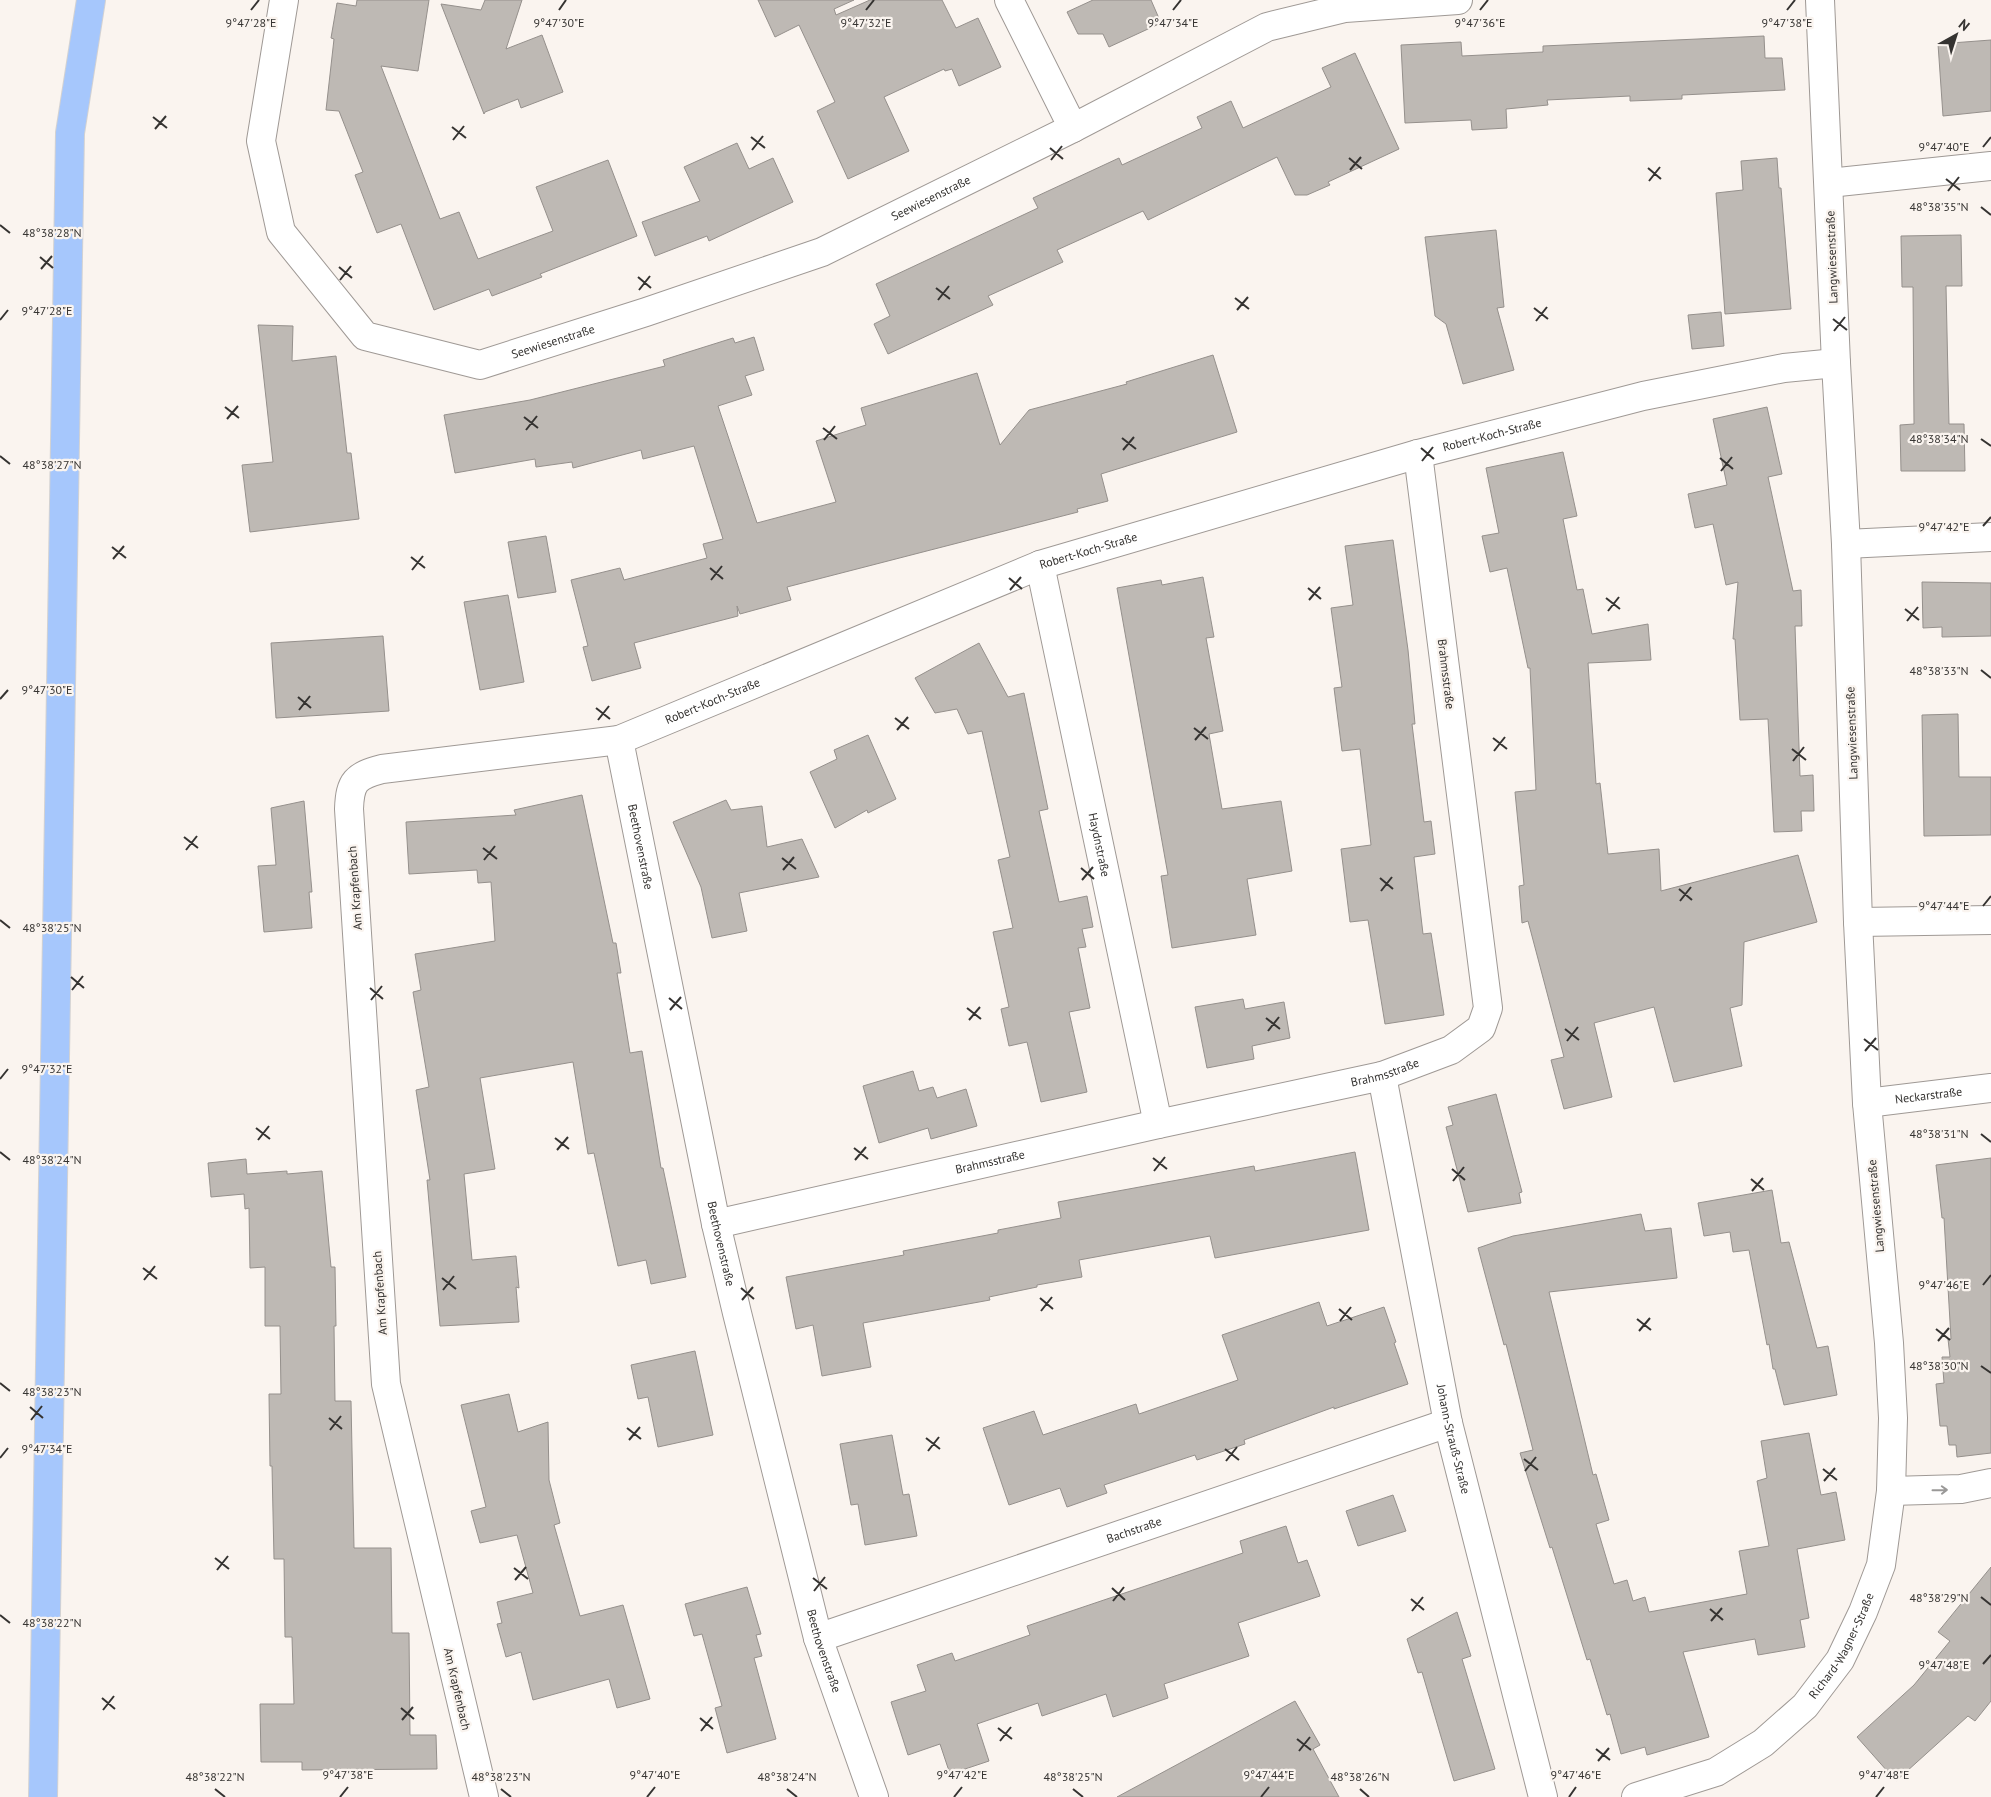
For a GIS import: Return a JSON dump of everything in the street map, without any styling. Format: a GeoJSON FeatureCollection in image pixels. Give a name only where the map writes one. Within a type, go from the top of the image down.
{"type":"FeatureCollection","features":[{"type":"Feature","properties":{"kind":"main road"},"geometry":{"type":"LineString","coordinates":[[42,1797],[70,133],[91,0]]}},
{"type":"Feature","properties":{"kind":"street","name":"Seewiesenstraße"},"geometry":{"type":"LineString","coordinates":[[284,0],[261,141],[281,232],[364,336],[480,365],[646,312],[822,252],[1074,128],[1267,27],[1346,8],[1458,0]]}},
{"type":"Feature","properties":{"kind":"street"},"geometry":{"type":"LineString","coordinates":[[1010,0],[1074,128]]}},
{"type":"Feature","properties":{"kind":"street","name":"Langwiesenstraße"},"geometry":{"type":"LineString","coordinates":[[1820,0],[1846,544],[1858,922],[1867,1103],[1890,1343],[1893,1418],[1891,1490]]}},
{"type":"Feature","properties":{"kind":"street"},"geometry":{"type":"LineString","coordinates":[[1829,182],[1991,166]]}},
{"type":"Feature","properties":{"kind":"street","name":"Robert-Koch-Straße"},"geometry":{"type":"LineString","coordinates":[[356,779],[382,769],[620,740],[1040,565],[1418,454],[1643,396],[1784,368],[1836,363]]}},
{"type":"Feature","properties":{"kind":"street","name":"Brahmsstraße"},"geometry":{"type":"LineString","coordinates":[[716,1224],[1158,1124],[1382,1076],[1451,1050],[1481,1028],[1488,1008],[1418,454]]}},
{"type":"Feature","properties":{"kind":"street"},"geometry":{"type":"LineString","coordinates":[[1846,544],[1991,536]]}},
{"type":"Feature","properties":{"kind":"street","name":"Haydnstraße"},"geometry":{"type":"LineString","coordinates":[[1040,565],[1158,1124]]}},
{"type":"Feature","properties":{"kind":"street","name":"Beethovenstraße"},"geometry":{"type":"LineString","coordinates":[[620,740],[716,1224],[818,1638],[874,1797]]}},
{"type":"Feature","properties":{"kind":"street","name":"Am Krapfenbach"},"geometry":{"type":"LineString","coordinates":[[356,779],[350,792],[350,809],[386,1384],[484,1797]]}},
{"type":"Feature","properties":{"kind":"street"},"geometry":{"type":"LineString","coordinates":[[1858,922],[1991,920]]}},
{"type":"Feature","properties":{"kind":"street","name":"Johann-Strauß-Straße"},"geometry":{"type":"LineString","coordinates":[[1382,1076],[1448,1422],[1543,1797]]}},
{"type":"Feature","properties":{"kind":"street","name":"Neckarstraße"},"geometry":{"type":"LineString","coordinates":[[1867,1103],[1991,1088]]}},
{"type":"Feature","properties":{"kind":"street","name":"Bachstraße"},"geometry":{"type":"LineString","coordinates":[[818,1638],[1448,1422]]}},
{"type":"Feature","properties":{"kind":"street"},"geometry":{"type":"LineString","coordinates":[[1891,1490],[1961,1489],[1991,1483]]}},
{"type":"Feature","properties":{"kind":"street","name":"Richard-Wagner-Straße"},"geometry":{"type":"LineString","coordinates":[[1636,1797],[1716,1772],[1763,1742],[1805,1706],[1840,1660],[1863,1612],[1881,1564],[1891,1490]]}},
{"type":"Feature","properties":{"kind":"building"},"geometry":{"type":"Polygon","coordinates":[[[357,0],[429,0],[418,71],[381,66],[440,219],[459,212],[478,259],[553,231],[536,187],[608,160],[637,236],[540,274],[542,277],[492,296],[489,289],[434,310],[401,224],[377,233],[355,175],[363,172],[339,111],[326,110],[334,39],[331,38],[337,3],[356,6],[357,0]]]}},
{"type":"Feature","properties":{"kind":"building"},"geometry":{"type":"Polygon","coordinates":[[[485,0],[522,0],[506,49],[542,35],[563,92],[521,108],[518,99],[484,114],[441,4],[481,10],[485,0]]]}},
{"type":"Feature","properties":{"kind":"building"},"geometry":{"type":"Polygon","coordinates":[[[758,0],[854,0],[834,9],[836,15],[870,0],[942,0],[956,28],[978,18],[1001,67],[959,86],[952,69],[945,71],[944,69],[884,97],[909,151],[848,179],[817,111],[835,102],[799,25],[775,37],[758,0]]]}},
{"type":"Feature","properties":{"kind":"building"},"geometry":{"type":"Polygon","coordinates":[[[1093,0],[1151,0],[1161,23],[1109,47],[1103,34],[1078,34],[1067,12],[1093,0]]]}},
{"type":"Feature","properties":{"kind":"building"},"geometry":{"type":"Polygon","coordinates":[[[1764,36],[1765,58],[1782,58],[1785,90],[1682,95],[1682,99],[1630,101],[1630,96],[1547,100],[1548,105],[1506,109],[1507,128],[1472,130],[1471,120],[1405,123],[1401,45],[1461,42],[1462,56],[1543,52],[1543,46],[1764,36]]]}},
{"type":"Feature","properties":{"kind":"building"},"geometry":{"type":"Polygon","coordinates":[[[1991,40],[1991,111],[1943,116],[1938,44],[1991,40]]]}},
{"type":"Feature","properties":{"kind":"building"},"geometry":{"type":"Polygon","coordinates":[[[1355,53],[1399,149],[1328,182],[1330,185],[1307,195],[1295,195],[1277,157],[1148,220],[1143,211],[1057,250],[1063,262],[988,296],[993,305],[888,354],[874,324],[890,316],[876,284],[1038,208],[1033,198],[1119,158],[1122,165],[1202,128],[1197,117],[1231,101],[1243,128],[1331,87],[1322,68],[1355,53]]]}},
{"type":"Feature","properties":{"kind":"building"},"geometry":{"type":"Polygon","coordinates":[[[737,143],[749,169],[773,158],[793,202],[709,241],[707,236],[655,256],[642,222],[700,201],[684,167],[737,143]]]}},
{"type":"Feature","properties":{"kind":"building"},"geometry":{"type":"Polygon","coordinates":[[[1777,158],[1791,309],[1725,314],[1716,193],[1743,190],[1741,161],[1777,158]]]}},
{"type":"Feature","properties":{"kind":"building"},"geometry":{"type":"Polygon","coordinates":[[[1496,230],[1504,307],[1497,308],[1514,370],[1463,384],[1446,324],[1435,316],[1425,237],[1496,230]]]}},
{"type":"Feature","properties":{"kind":"building"},"geometry":{"type":"Polygon","coordinates":[[[1961,235],[1962,286],[1946,286],[1949,424],[1964,424],[1965,471],[1901,471],[1900,425],[1914,424],[1913,287],[1902,287],[1901,236],[1961,235]]]}},
{"type":"Feature","properties":{"kind":"building"},"geometry":{"type":"Polygon","coordinates":[[[1721,312],[1724,346],[1692,349],[1688,315],[1721,312]]]}},
{"type":"Feature","properties":{"kind":"building"},"geometry":{"type":"Polygon","coordinates":[[[258,325],[293,326],[292,361],[336,356],[347,453],[351,453],[359,519],[250,532],[242,465],[273,462],[258,325]]]}},
{"type":"Feature","properties":{"kind":"building"},"geometry":{"type":"Polygon","coordinates":[[[754,337],[764,370],[745,376],[752,395],[718,406],[757,523],[836,502],[816,441],[866,425],[861,408],[977,373],[1000,445],[1029,410],[1127,384],[1126,382],[1213,355],[1237,432],[1101,474],[1108,501],[1077,509],[1078,512],[787,587],[791,600],[740,614],[737,606],[738,616],[634,643],[641,668],[592,681],[583,647],[588,646],[571,580],[620,568],[624,580],[707,558],[703,544],[723,539],[694,446],[643,459],[641,450],[573,468],[572,462],[536,467],[535,459],[455,473],[444,415],[530,400],[665,366],[663,360],[733,338],[735,343],[754,337]]]}},
{"type":"Feature","properties":{"kind":"building"},"geometry":{"type":"Polygon","coordinates":[[[1767,407],[1782,474],[1768,477],[1793,591],[1801,590],[1802,626],[1795,626],[1800,776],[1813,775],[1814,811],[1801,811],[1802,831],[1774,832],[1768,719],[1740,720],[1735,639],[1733,639],[1738,582],[1726,585],[1713,524],[1695,528],[1688,494],[1727,485],[1713,419],[1767,407]]]}},
{"type":"Feature","properties":{"kind":"building"},"geometry":{"type":"Polygon","coordinates":[[[1563,452],[1577,516],[1563,519],[1577,590],[1583,589],[1592,634],[1648,624],[1651,660],[1588,663],[1596,784],[1600,783],[1608,854],[1659,849],[1661,891],[1798,855],[1817,922],[1744,942],[1742,1005],[1730,1008],[1742,1066],[1674,1082],[1654,1007],[1594,1023],[1612,1097],[1564,1109],[1551,1060],[1564,1057],[1528,921],[1522,923],[1519,886],[1524,885],[1515,792],[1536,790],[1530,668],[1528,668],[1507,568],[1490,572],[1482,536],[1499,533],[1486,468],[1563,452]]]}},
{"type":"Feature","properties":{"kind":"building"},"geometry":{"type":"Polygon","coordinates":[[[546,536],[556,592],[518,598],[508,542],[546,536]]]}},
{"type":"Feature","properties":{"kind":"building"},"geometry":{"type":"Polygon","coordinates":[[[1393,540],[1408,650],[1415,724],[1412,724],[1424,822],[1431,821],[1435,854],[1414,857],[1423,934],[1431,933],[1444,1015],[1385,1024],[1368,920],[1350,922],[1341,849],[1371,845],[1360,749],[1342,751],[1334,688],[1342,687],[1331,608],[1353,605],[1345,546],[1393,540]]]}},
{"type":"Feature","properties":{"kind":"building"},"geometry":{"type":"Polygon","coordinates":[[[1203,577],[1214,637],[1206,638],[1223,731],[1209,734],[1222,809],[1281,801],[1292,871],[1247,879],[1256,935],[1172,948],[1161,876],[1168,875],[1117,588],[1161,580],[1162,585],[1203,577]]]}},
{"type":"Feature","properties":{"kind":"building"},"geometry":{"type":"Polygon","coordinates":[[[1922,582],[1991,583],[1991,636],[1942,637],[1942,627],[1923,628],[1922,582]]]}},
{"type":"Feature","properties":{"kind":"building"},"geometry":{"type":"Polygon","coordinates":[[[508,595],[524,682],[480,690],[464,602],[508,595]]]}},
{"type":"Feature","properties":{"kind":"building"},"geometry":{"type":"Polygon","coordinates":[[[383,636],[389,711],[276,718],[271,643],[383,636]]]}},
{"type":"Feature","properties":{"kind":"building"},"geometry":{"type":"Polygon","coordinates":[[[979,643],[1008,697],[1024,693],[1048,809],[1039,811],[1059,902],[1087,896],[1093,927],[1082,929],[1086,947],[1078,948],[1090,1008],[1069,1012],[1087,1092],[1041,1102],[1027,1042],[1009,1046],[1001,1009],[1009,1007],[993,932],[1013,928],[998,860],[1010,857],[982,731],[968,734],[957,709],[935,713],[915,678],[979,643]]]}},
{"type":"Feature","properties":{"kind":"building"},"geometry":{"type":"Polygon","coordinates":[[[1958,714],[1959,777],[1991,777],[1991,835],[1924,836],[1922,715],[1958,714]]]}},
{"type":"Feature","properties":{"kind":"building"},"geometry":{"type":"Polygon","coordinates":[[[868,735],[896,799],[868,813],[867,810],[835,828],[810,772],[837,759],[834,750],[868,735]]]}},
{"type":"Feature","properties":{"kind":"building"},"geometry":{"type":"Polygon","coordinates":[[[582,795],[613,943],[616,943],[621,973],[617,973],[630,1053],[642,1051],[661,1168],[663,1168],[686,1277],[651,1284],[646,1260],[618,1266],[594,1153],[588,1154],[573,1062],[480,1078],[495,1169],[464,1174],[472,1260],[516,1256],[519,1288],[516,1287],[519,1322],[440,1326],[427,1180],[430,1180],[416,1090],[429,1087],[413,992],[421,990],[415,954],[495,941],[491,882],[478,883],[477,870],[409,874],[406,822],[516,815],[514,810],[582,795]]]}},
{"type":"Feature","properties":{"kind":"building"},"geometry":{"type":"Polygon","coordinates":[[[726,800],[731,810],[762,806],[767,847],[802,839],[819,877],[739,893],[747,931],[712,938],[701,887],[673,822],[726,800]]]}},
{"type":"Feature","properties":{"kind":"building"},"geometry":{"type":"Polygon","coordinates":[[[304,801],[312,892],[309,892],[312,928],[264,932],[258,866],[276,865],[271,808],[304,801]]]}},
{"type":"Feature","properties":{"kind":"building"},"geometry":{"type":"Polygon","coordinates":[[[1243,999],[1245,1009],[1284,1002],[1290,1038],[1252,1046],[1254,1059],[1207,1068],[1195,1007],[1243,999]]]}},
{"type":"Feature","properties":{"kind":"building"},"geometry":{"type":"Polygon","coordinates":[[[913,1071],[919,1091],[933,1087],[937,1098],[966,1089],[977,1126],[931,1139],[928,1128],[879,1143],[863,1086],[913,1071]]]}},
{"type":"Feature","properties":{"kind":"building"},"geometry":{"type":"Polygon","coordinates":[[[1496,1094],[1522,1192],[1519,1193],[1521,1203],[1468,1212],[1446,1127],[1453,1125],[1448,1107],[1496,1094]]]}},
{"type":"Feature","properties":{"kind":"building"},"geometry":{"type":"Polygon","coordinates":[[[1355,1152],[1369,1230],[1215,1258],[1210,1236],[1079,1260],[1082,1277],[1037,1285],[1037,1287],[989,1297],[990,1300],[863,1323],[871,1367],[822,1376],[813,1325],[796,1329],[786,1277],[904,1255],[903,1251],[998,1233],[998,1230],[1061,1218],[1058,1202],[1254,1166],[1255,1171],[1355,1152]]]}},
{"type":"Feature","properties":{"kind":"building"},"geometry":{"type":"Polygon","coordinates":[[[1991,1158],[1991,1453],[1957,1457],[1956,1445],[1949,1445],[1947,1426],[1940,1426],[1936,1384],[1944,1383],[1942,1357],[1950,1357],[1948,1339],[1951,1339],[1944,1218],[1942,1218],[1936,1165],[1991,1158]]]}},
{"type":"Feature","properties":{"kind":"building"},"geometry":{"type":"Polygon","coordinates":[[[246,1159],[247,1174],[287,1171],[287,1174],[322,1171],[331,1267],[335,1267],[335,1401],[351,1401],[354,1548],[391,1548],[392,1633],[409,1633],[410,1735],[436,1735],[437,1769],[302,1770],[302,1762],[261,1762],[260,1704],[294,1704],[292,1637],[285,1637],[284,1559],[274,1559],[272,1466],[270,1466],[269,1394],[281,1394],[280,1326],[265,1326],[265,1267],[250,1268],[249,1208],[245,1209],[244,1194],[211,1197],[208,1163],[246,1159]]]}},
{"type":"Feature","properties":{"kind":"building"},"geometry":{"type":"Polygon","coordinates":[[[1772,1190],[1781,1243],[1789,1242],[1817,1348],[1828,1346],[1837,1395],[1784,1405],[1775,1369],[1773,1369],[1769,1344],[1767,1345],[1749,1250],[1733,1252],[1730,1232],[1704,1236],[1698,1203],[1772,1190]]]}},
{"type":"Feature","properties":{"kind":"building"},"geometry":{"type":"Polygon","coordinates":[[[1641,1214],[1645,1231],[1671,1228],[1677,1278],[1549,1292],[1593,1475],[1596,1474],[1609,1520],[1596,1524],[1614,1584],[1627,1580],[1633,1601],[1645,1597],[1649,1612],[1747,1594],[1739,1551],[1769,1546],[1757,1481],[1767,1478],[1761,1441],[1809,1433],[1821,1495],[1836,1492],[1845,1540],[1797,1549],[1809,1618],[1800,1620],[1805,1647],[1758,1655],[1755,1639],[1683,1652],[1709,1737],[1647,1755],[1645,1747],[1621,1754],[1610,1714],[1607,1715],[1590,1659],[1587,1660],[1520,1453],[1533,1450],[1506,1344],[1504,1345],[1478,1248],[1513,1236],[1641,1214]]]}},
{"type":"Feature","properties":{"kind":"building"},"geometry":{"type":"Polygon","coordinates":[[[1319,1302],[1327,1326],[1384,1307],[1408,1384],[1334,1409],[1334,1407],[1244,1440],[1245,1444],[1197,1460],[1195,1455],[1104,1485],[1107,1493],[1067,1507],[1060,1488],[1009,1505],[983,1428],[1034,1411],[1043,1435],[1136,1404],[1139,1414],[1238,1380],[1222,1335],[1319,1302]]]}},
{"type":"Feature","properties":{"kind":"building"},"geometry":{"type":"Polygon","coordinates":[[[695,1351],[713,1435],[658,1447],[648,1397],[638,1399],[631,1365],[695,1351]]]}},
{"type":"Feature","properties":{"kind":"building"},"geometry":{"type":"Polygon","coordinates":[[[509,1394],[518,1432],[548,1422],[549,1480],[560,1523],[554,1525],[580,1616],[623,1605],[650,1699],[617,1708],[609,1679],[533,1700],[521,1652],[506,1657],[497,1624],[502,1623],[497,1602],[533,1593],[517,1535],[480,1543],[471,1511],[486,1507],[461,1405],[509,1394]]]}},
{"type":"Feature","properties":{"kind":"building"},"geometry":{"type":"Polygon","coordinates":[[[892,1435],[903,1495],[909,1494],[917,1536],[865,1545],[858,1504],[851,1505],[840,1444],[892,1435]]]}},
{"type":"Feature","properties":{"kind":"building"},"geometry":{"type":"Polygon","coordinates":[[[1393,1495],[1406,1531],[1358,1546],[1346,1511],[1393,1495]]]}},
{"type":"Feature","properties":{"kind":"building"},"geometry":{"type":"Polygon","coordinates":[[[1286,1526],[1298,1563],[1307,1560],[1320,1596],[1238,1623],[1249,1656],[1164,1684],[1168,1698],[1113,1717],[1106,1694],[1042,1716],[1038,1703],[977,1724],[989,1761],[950,1774],[940,1744],[908,1755],[891,1702],[926,1691],[917,1665],[952,1653],[955,1661],[1030,1635],[1027,1626],[1243,1553],[1240,1541],[1286,1526]]]}},
{"type":"Feature","properties":{"kind":"building"},"geometry":{"type":"Polygon","coordinates":[[[1991,1567],[1991,1701],[1975,1721],[1968,1716],[1896,1781],[1857,1737],[1914,1685],[1950,1641],[1938,1632],[1991,1567]]]}},
{"type":"Feature","properties":{"kind":"building"},"geometry":{"type":"Polygon","coordinates":[[[747,1587],[761,1634],[756,1635],[762,1656],[754,1658],[776,1739],[727,1753],[715,1708],[722,1706],[702,1634],[694,1636],[685,1604],[747,1587]]]}},
{"type":"Feature","properties":{"kind":"building"},"geometry":{"type":"Polygon","coordinates":[[[1457,1612],[1471,1656],[1462,1659],[1495,1769],[1454,1781],[1422,1672],[1418,1673],[1407,1639],[1457,1612]]]}},
{"type":"Feature","properties":{"kind":"building"},"geometry":{"type":"Polygon","coordinates":[[[1295,1701],[1320,1745],[1313,1749],[1339,1797],[1117,1797],[1295,1701]]]}}]}
